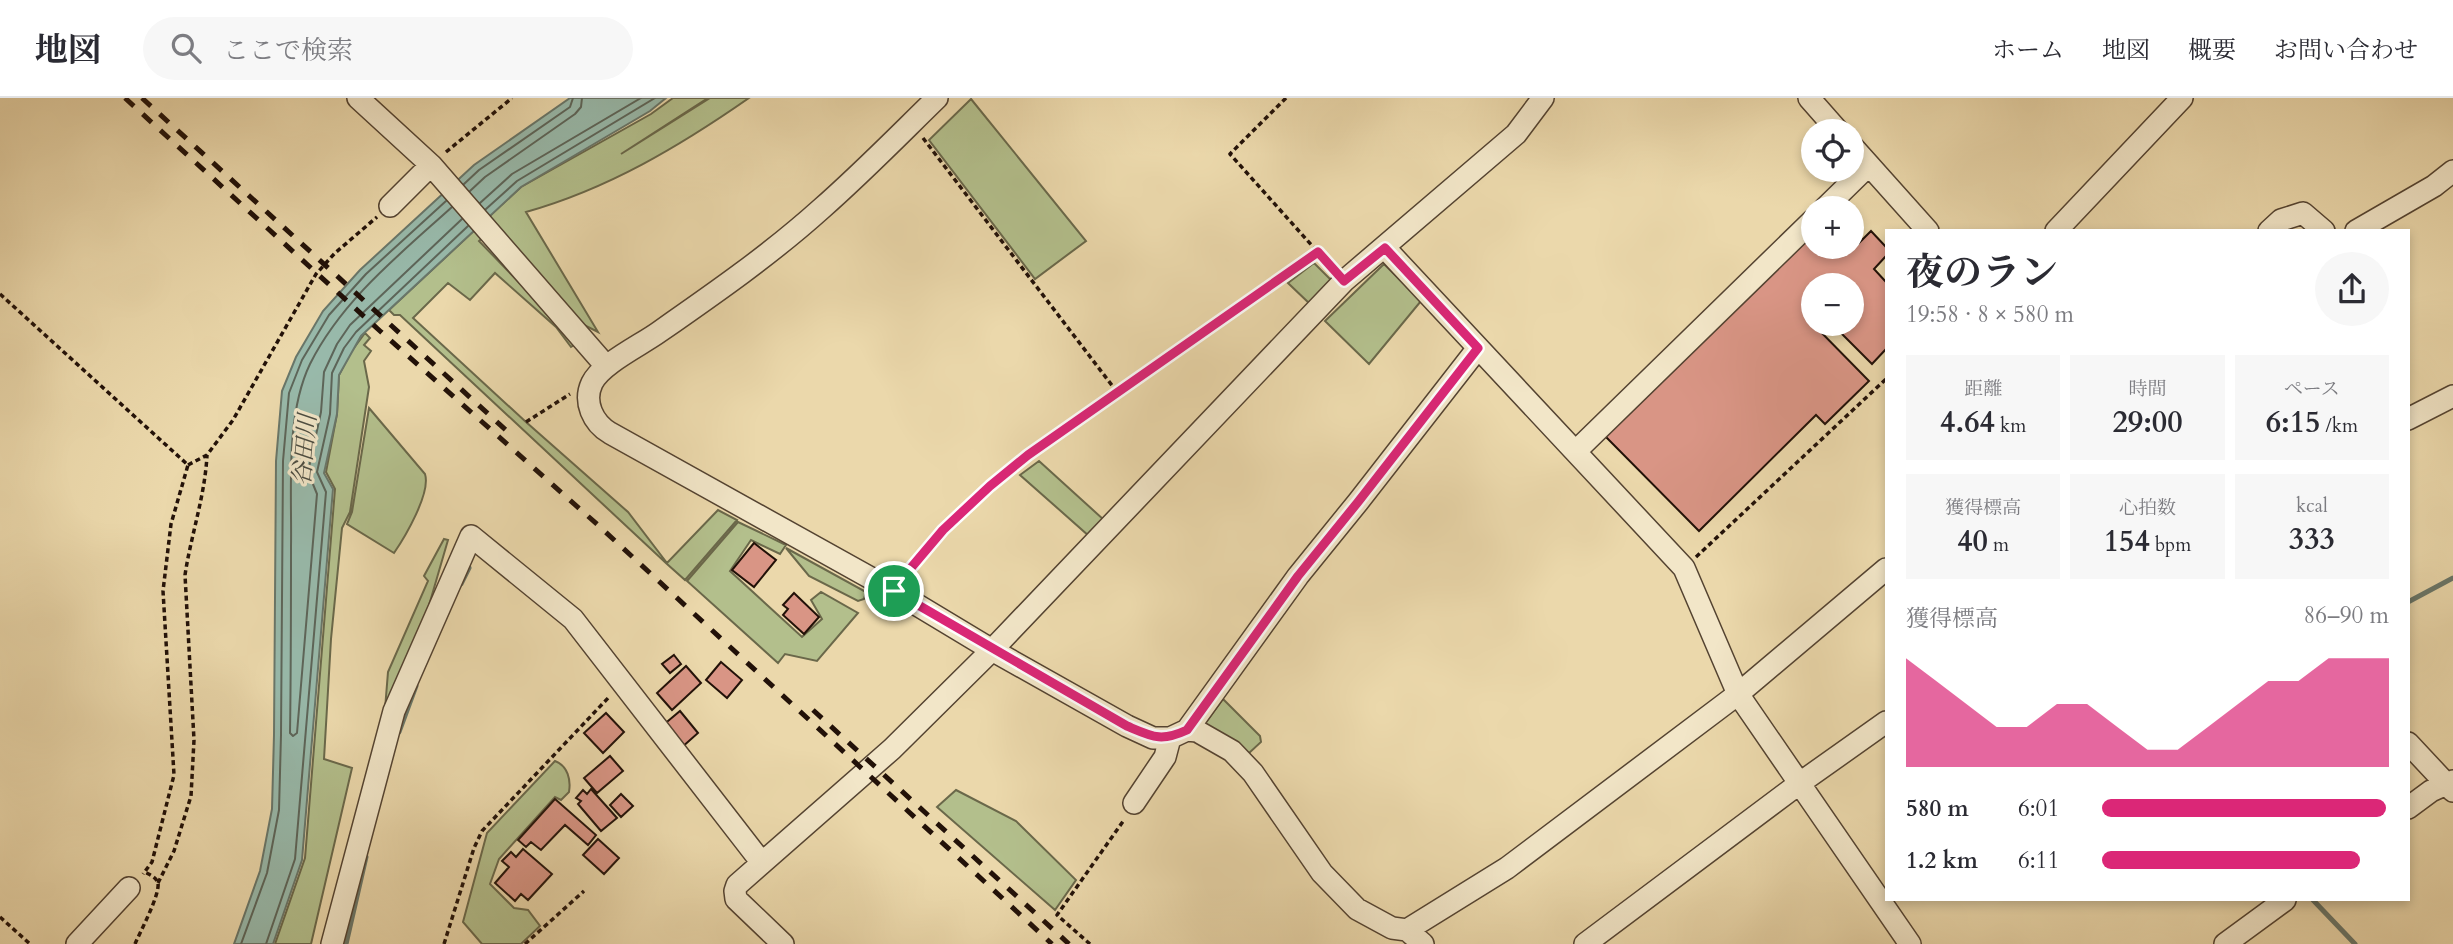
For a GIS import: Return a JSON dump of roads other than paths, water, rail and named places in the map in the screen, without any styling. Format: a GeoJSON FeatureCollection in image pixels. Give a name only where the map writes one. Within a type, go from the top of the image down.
{"type":"FeatureCollection","features":[{"type":"Feature","properties":{"kind":"street"},"geometry":{"type":"LineString","coordinates":[[358,98],[434,168],[606,366]]}},
{"type":"Feature","properties":{"kind":"street"},"geometry":{"type":"LineString","coordinates":[[937,98],[822,209],[770,253],[606,366],[591,384],[589,395],[589,406],[600,428],[894,591],[1127,726],[1153,738],[1197,731],[1232,751],[1253,773],[1322,873],[1357,909],[1392,928],[1415,937],[1738,694],[1885,570]]}},
{"type":"Feature","properties":{"kind":"street"},"geometry":{"type":"LineString","coordinates":[[783,944],[736,898],[737,885],[866,773],[992,650],[1344,281],[1516,134],[1543,98]]}},
{"type":"Feature","properties":{"kind":"street"},"geometry":{"type":"LineString","coordinates":[[1809,98],[1828,119]]}},
{"type":"Feature","properties":{"kind":"street"},"geometry":{"type":"LineString","coordinates":[[2058,229],[2182,98]]}},
{"type":"Feature","properties":{"kind":"street"},"geometry":{"type":"LineString","coordinates":[[1864,159],[1926,229]]}},
{"type":"Feature","properties":{"kind":"street"},"geometry":{"type":"LineString","coordinates":[[1837,196],[1869,165]]}},
{"type":"Feature","properties":{"kind":"street"},"geometry":{"type":"LineString","coordinates":[[390,206],[434,168]]}},
{"type":"Feature","properties":{"kind":"street"},"geometry":{"type":"LineString","coordinates":[[2359,229],[2434,186],[2453,171]]}},
{"type":"Feature","properties":{"kind":"street"},"geometry":{"type":"LineString","coordinates":[[2271,229],[2281,220],[2303,213],[2322,229]]}},
{"type":"Feature","properties":{"kind":"street"},"geometry":{"type":"LineString","coordinates":[[1576,451],[1801,232]]}},
{"type":"Feature","properties":{"kind":"street"},"geometry":{"type":"LineString","coordinates":[[1385,248],[1685,568],[1738,694],[1910,944]]}},
{"type":"Feature","properties":{"kind":"street"},"geometry":{"type":"LineString","coordinates":[[1134,803],[1179,734],[1298,576],[1478,348]]}},
{"type":"Feature","properties":{"kind":"street"},"geometry":{"type":"LineString","coordinates":[[2410,418],[2453,396]]}},
{"type":"Feature","properties":{"kind":"street"},"geometry":{"type":"LineString","coordinates":[[332,944],[394,711],[471,536],[573,619],[762,863]]}},
{"type":"Feature","properties":{"kind":"street"},"geometry":{"type":"LineString","coordinates":[[1585,944],[1885,723]]}},
{"type":"Feature","properties":{"kind":"street"},"geometry":{"type":"LineString","coordinates":[[2410,745],[2451,785],[2431,791],[2410,807]]}},
{"type":"Feature","properties":{"kind":"street"},"geometry":{"type":"LineString","coordinates":[[77,944],[129,888]]}},
{"type":"Feature","properties":{"kind":"street"},"geometry":{"type":"LineString","coordinates":[[2225,944],[2284,901]]}},
{"type":"Feature","properties":{"kind":"water","name":"谷田川"},"geometry":{"type":"Polygon","coordinates":[[[570,98],[666,98],[650,111],[521,187],[361,336],[339,375],[337,414],[324,473],[333,489],[302,860],[273,944],[234,944],[260,871],[272,809],[276,461],[282,391],[296,357],[323,311],[360,270],[474,165],[570,98]]]}},
{"type":"Feature","properties":{"kind":"waterway"},"geometry":{"type":"LineString","coordinates":[[461,584],[469,568]]}},
{"type":"Feature","properties":{"kind":"waterway"},"geometry":{"type":"LineString","coordinates":[[2410,601],[2453,578]]}},
{"type":"Feature","properties":{"kind":"waterway"},"geometry":{"type":"LineString","coordinates":[[399,732],[416,686]]}},
{"type":"Feature","properties":{"kind":"waterway"},"geometry":{"type":"LineString","coordinates":[[346,944],[366,857]]}},
{"type":"Feature","properties":{"kind":"waterway"},"geometry":{"type":"LineString","coordinates":[[2314,901],[2355,944]]}},
{"type":"Feature","properties":{"kind":"railway"},"geometry":{"type":"LineString","coordinates":[[125,98],[599,526],[1052,944]]}},
{"type":"Feature","properties":{"kind":"railway"},"geometry":{"type":"LineString","coordinates":[[142,98],[508,432]]}},
{"type":"Feature","properties":{"kind":"railway"},"geometry":{"type":"LineString","coordinates":[[813,710],[1069,944]]}}]}
